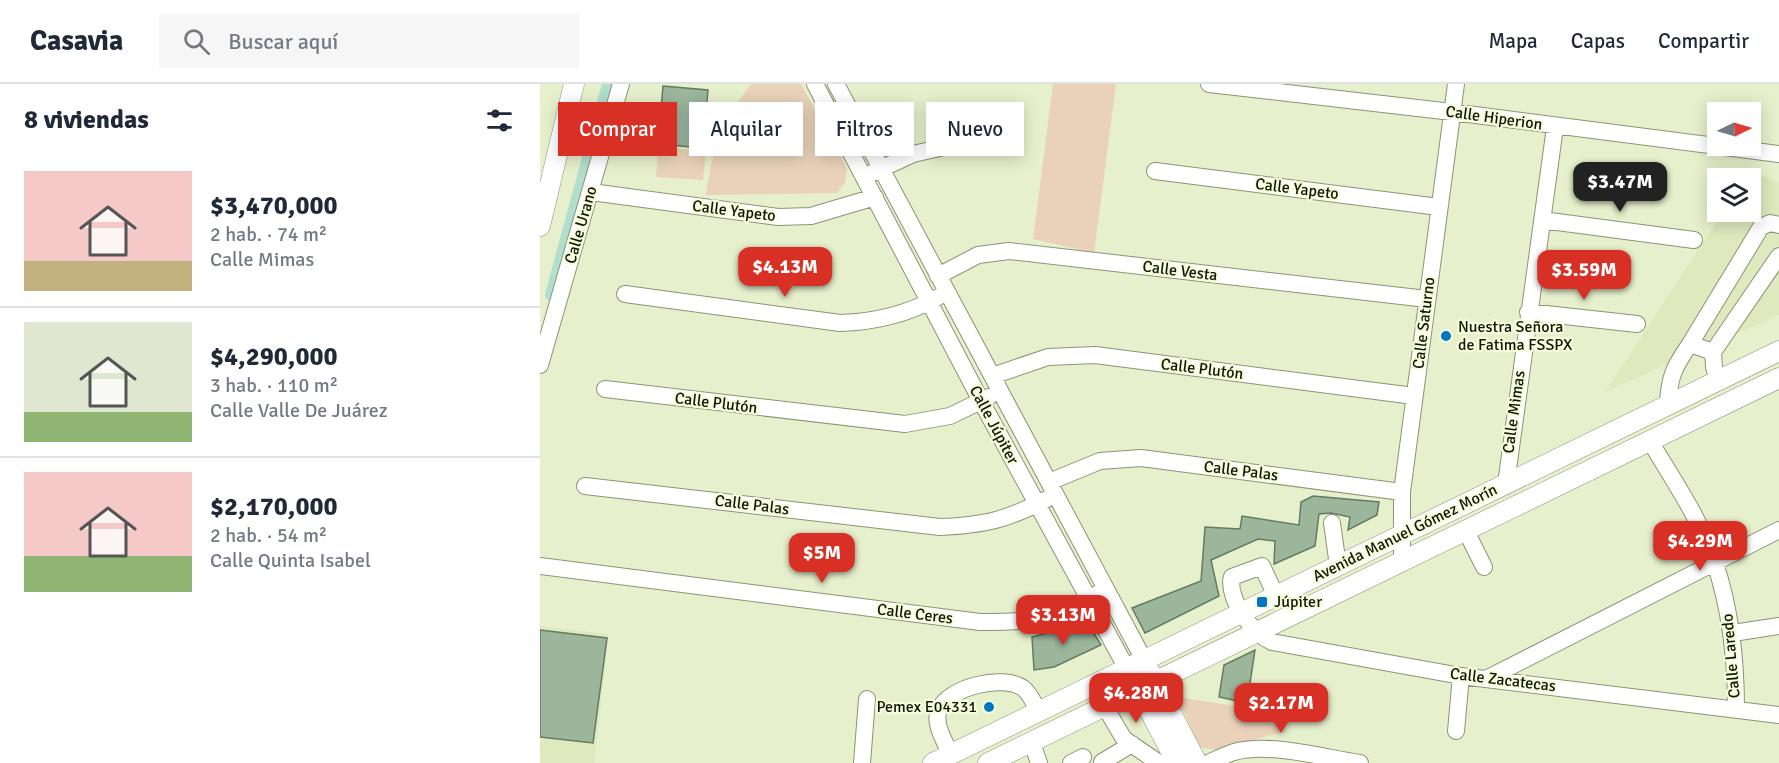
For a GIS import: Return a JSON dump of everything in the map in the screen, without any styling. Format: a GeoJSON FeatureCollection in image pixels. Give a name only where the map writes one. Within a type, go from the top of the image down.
{"type":"FeatureCollection","features":[{"type":"Feature","properties":{"kind":"main road"},"geometry":{"type":"LineString","coordinates":[[540,225],[574,84]]}},
{"type":"Feature","properties":{"kind":"main road","name":"Avenida Manuel Gómez Morín"},"geometry":{"type":"LineString","coordinates":[[942,759],[1779,351]]}},
{"type":"Feature","properties":{"kind":"main road","name":"Avenida Manuel Gómez Morín"},"geometry":{"type":"LineString","coordinates":[[996,761],[1779,378]]}},
{"type":"Feature","properties":{"kind":"main road","name":"Calle Júpiter"},"geometry":{"type":"LineString","coordinates":[[1135,664],[1148,686],[1169,707],[1197,763]]}},
{"type":"Feature","properties":{"kind":"main road"},"geometry":{"type":"LineString","coordinates":[[1169,707],[1176,683],[1192,665]]}},
{"type":"Feature","properties":{"kind":"main road","name":"Calle Júpiter"},"geometry":{"type":"LineString","coordinates":[[1148,686],[1158,725],[1177,763]]}},
{"type":"Feature","properties":{"kind":"main road"},"geometry":{"type":"LineString","coordinates":[[1105,707],[1138,710],[1158,725]]}},
{"type":"Feature","properties":{"kind":"street","name":"Calle Urano"},"geometry":{"type":"LineString","coordinates":[[540,365],[621,84]]}},
{"type":"Feature","properties":{"kind":"street","name":"Calle Júpiter"},"geometry":{"type":"LineString","coordinates":[[815,84],[947,292],[1105,588],[1135,664]]}},
{"type":"Feature","properties":{"kind":"street","name":"Calle Júpiter"},"geometry":{"type":"LineString","coordinates":[[836,84],[872,173],[875,197],[981,401],[1089,600],[1135,664]]}},
{"type":"Feature","properties":{"kind":"street","name":"Calle Hiperion"},"geometry":{"type":"LineString","coordinates":[[1209,84],[1452,112],[1779,154]]}},
{"type":"Feature","properties":{"kind":"street","name":"Calle Saturno"},"geometry":{"type":"LineString","coordinates":[[1402,562],[1402,492],[1456,84]]}},
{"type":"Feature","properties":{"kind":"street","name":"Calle Mimas"},"geometry":{"type":"LineString","coordinates":[[1506,484],[1555,127]]}},
{"type":"Feature","properties":{"kind":"street"},"geometry":{"type":"LineString","coordinates":[[872,173],[902,158],[926,150]]}},
{"type":"Feature","properties":{"kind":"street","name":"Calle Yapeto"},"geometry":{"type":"LineString","coordinates":[[1155,171],[1439,207]]}},
{"type":"Feature","properties":{"kind":"street","name":"Calle Yapeto"},"geometry":{"type":"LineString","coordinates":[[591,192],[778,217],[811,216],[875,197]]}},
{"type":"Feature","properties":{"kind":"street"},"geometry":{"type":"LineString","coordinates":[[1542,220],[1694,240]]}},
{"type":"Feature","properties":{"kind":"street"},"geometry":{"type":"LineString","coordinates":[[1668,405],[1669,382],[1673,367],[1690,344],[1761,227],[1770,223],[1779,225]]}},
{"type":"Feature","properties":{"kind":"street","name":"Calle Vesta"},"geometry":{"type":"LineString","coordinates":[[938,276],[978,255],[1009,251],[1427,299]]}},
{"type":"Feature","properties":{"kind":"street"},"geometry":{"type":"LineString","coordinates":[[1718,381],[1713,352],[1778,259]]}},
{"type":"Feature","properties":{"kind":"street"},"geometry":{"type":"LineString","coordinates":[[625,294],[840,323],[869,322],[930,302],[947,292]]}},
{"type":"Feature","properties":{"kind":"street"},"geometry":{"type":"LineString","coordinates":[[1528,312],[1637,324]]}},
{"type":"Feature","properties":{"kind":"street"},"geometry":{"type":"LineString","coordinates":[[1690,344],[1713,352]]}},
{"type":"Feature","properties":{"kind":"street","name":"Calle Plutón"},"geometry":{"type":"LineString","coordinates":[[992,376],[1048,357],[1095,355],[1414,396]]}},
{"type":"Feature","properties":{"kind":"street","name":"Calle Plutón"},"geometry":{"type":"LineString","coordinates":[[605,389],[905,424],[950,416],[1000,391]]}},
{"type":"Feature","properties":{"kind":"street","name":"Calle Laredo"},"geometry":{"type":"LineString","coordinates":[[1650,441],[1702,531],[1715,562],[1733,633],[1736,709]]}},
{"type":"Feature","properties":{"kind":"street","name":"Calle Palas"},"geometry":{"type":"LineString","coordinates":[[585,486],[940,527],[991,523],[1037,504],[1052,488],[1100,461],[1141,458],[1402,492]]}},
{"type":"Feature","properties":{"kind":"street"},"geometry":{"type":"LineString","coordinates":[[1332,523],[1338,566]]}},
{"type":"Feature","properties":{"kind":"street"},"geometry":{"type":"LineString","coordinates":[[1486,679],[1779,530]]}},
{"type":"Feature","properties":{"kind":"street"},"geometry":{"type":"LineString","coordinates":[[1466,531],[1484,567]]}},
{"type":"Feature","properties":{"kind":"street","name":"Calle Ceres"},"geometry":{"type":"LineString","coordinates":[[540,566],[980,622],[1035,620],[1069,611],[1105,588]]}},
{"type":"Feature","properties":{"kind":"street","name":"Calle Zacatecas"},"geometry":{"type":"LineString","coordinates":[[1276,596],[1262,566],[1232,577],[1230,584],[1241,612],[1258,633],[1280,644],[1461,676],[1779,715]]}},
{"type":"Feature","properties":{"kind":"street"},"geometry":{"type":"LineString","coordinates":[[1733,633],[1779,626]]}},
{"type":"Feature","properties":{"kind":"street"},"geometry":{"type":"LineString","coordinates":[[1456,731],[1461,676]]}},
{"type":"Feature","properties":{"kind":"street"},"geometry":{"type":"LineString","coordinates":[[942,759],[938,711],[946,698],[962,689],[989,683],[1012,682],[1025,689],[1039,712]]}},
{"type":"Feature","properties":{"kind":"street"},"geometry":{"type":"LineString","coordinates":[[862,763],[867,699]]}},
{"type":"Feature","properties":{"kind":"street"},"geometry":{"type":"LineString","coordinates":[[1105,707],[1116,729],[1132,744],[1159,763]]}},
{"type":"Feature","properties":{"kind":"street"},"geometry":{"type":"LineString","coordinates":[[1032,743],[1039,763]]}},
{"type":"Feature","properties":{"kind":"street"},"geometry":{"type":"LineString","coordinates":[[1102,762],[1132,744]]}},
{"type":"Feature","properties":{"kind":"street"},"geometry":{"type":"LineString","coordinates":[[1208,763],[1236,752],[1252,750],[1296,753],[1355,763]]}},
{"type":"Feature","properties":{"kind":"shaded area"},"geometry":{"type":"Polygon","coordinates":[[[751,84],[801,84],[815,110],[815,156],[840,156],[847,168],[845,183],[837,193],[706,195],[713,156],[803,156],[803,102],[739,102],[751,84]]]}},
{"type":"Feature","properties":{"kind":"shaded area"},"geometry":{"type":"Polygon","coordinates":[[[1053,84],[1116,84],[1094,253],[1033,239],[1053,84]]]}},
{"type":"Feature","properties":{"kind":"shaded area"},"geometry":{"type":"Polygon","coordinates":[[[677,149],[689,150],[689,156],[705,156],[703,180],[656,177],[657,156],[677,156],[677,149]]]}},
{"type":"Feature","properties":{"kind":"shaded area"},"geometry":{"type":"Polygon","coordinates":[[[1761,175],[1779,182],[1779,315],[1605,392],[1716,222],[1761,222],[1761,175]]]}},
{"type":"Feature","properties":{"kind":"shaded area"},"geometry":{"type":"Polygon","coordinates":[[[540,626],[609,634],[594,763],[540,763],[540,626]]]}},
{"type":"Feature","properties":{"kind":"shaded area"},"geometry":{"type":"Polygon","coordinates":[[[1182,698],[1284,713],[1282,732],[1215,750],[1200,747],[1181,706],[1182,698]]]}},
{"type":"Feature","properties":{"kind":"building"},"geometry":{"type":"Polygon","coordinates":[[[663,86],[708,90],[707,102],[689,102],[689,147],[677,146],[677,102],[662,102],[663,86]]]}},
{"type":"Feature","properties":{"kind":"building"},"geometry":{"type":"Polygon","coordinates":[[[1313,496],[1379,502],[1377,515],[1348,530],[1350,517],[1331,513],[1319,514],[1315,546],[1274,564],[1275,541],[1258,539],[1211,560],[1219,596],[1145,633],[1132,608],[1201,581],[1205,527],[1240,529],[1242,516],[1299,525],[1301,502],[1313,496]]]}},
{"type":"Feature","properties":{"kind":"building"},"geometry":{"type":"Polygon","coordinates":[[[1087,622],[1101,645],[1054,667],[1034,670],[1032,637],[1087,622]]]}},
{"type":"Feature","properties":{"kind":"building"},"geometry":{"type":"Polygon","coordinates":[[[540,630],[607,638],[593,743],[540,737],[540,630]]]}},
{"type":"Feature","properties":{"kind":"building"},"geometry":{"type":"Polygon","coordinates":[[[1255,650],[1247,703],[1219,697],[1224,665],[1255,650]]]}},
{"type":"Feature","properties":{"kind":"waterway"},"geometry":{"type":"LineString","coordinates":[[551,295],[608,84]]}},
{"type":"Feature","properties":{"kind":"place","name":"Nuestra Señora de Fatima FSSPX"},"geometry":{"type":"Point","coordinates":[1446,336]}},
{"type":"Feature","properties":{"kind":"place","name":"Júpiter"},"geometry":{"type":"Point","coordinates":[1262,602]}},
{"type":"Feature","properties":{"kind":"place","name":"Pemex E04331"},"geometry":{"type":"Point","coordinates":[989,707]}}]}
